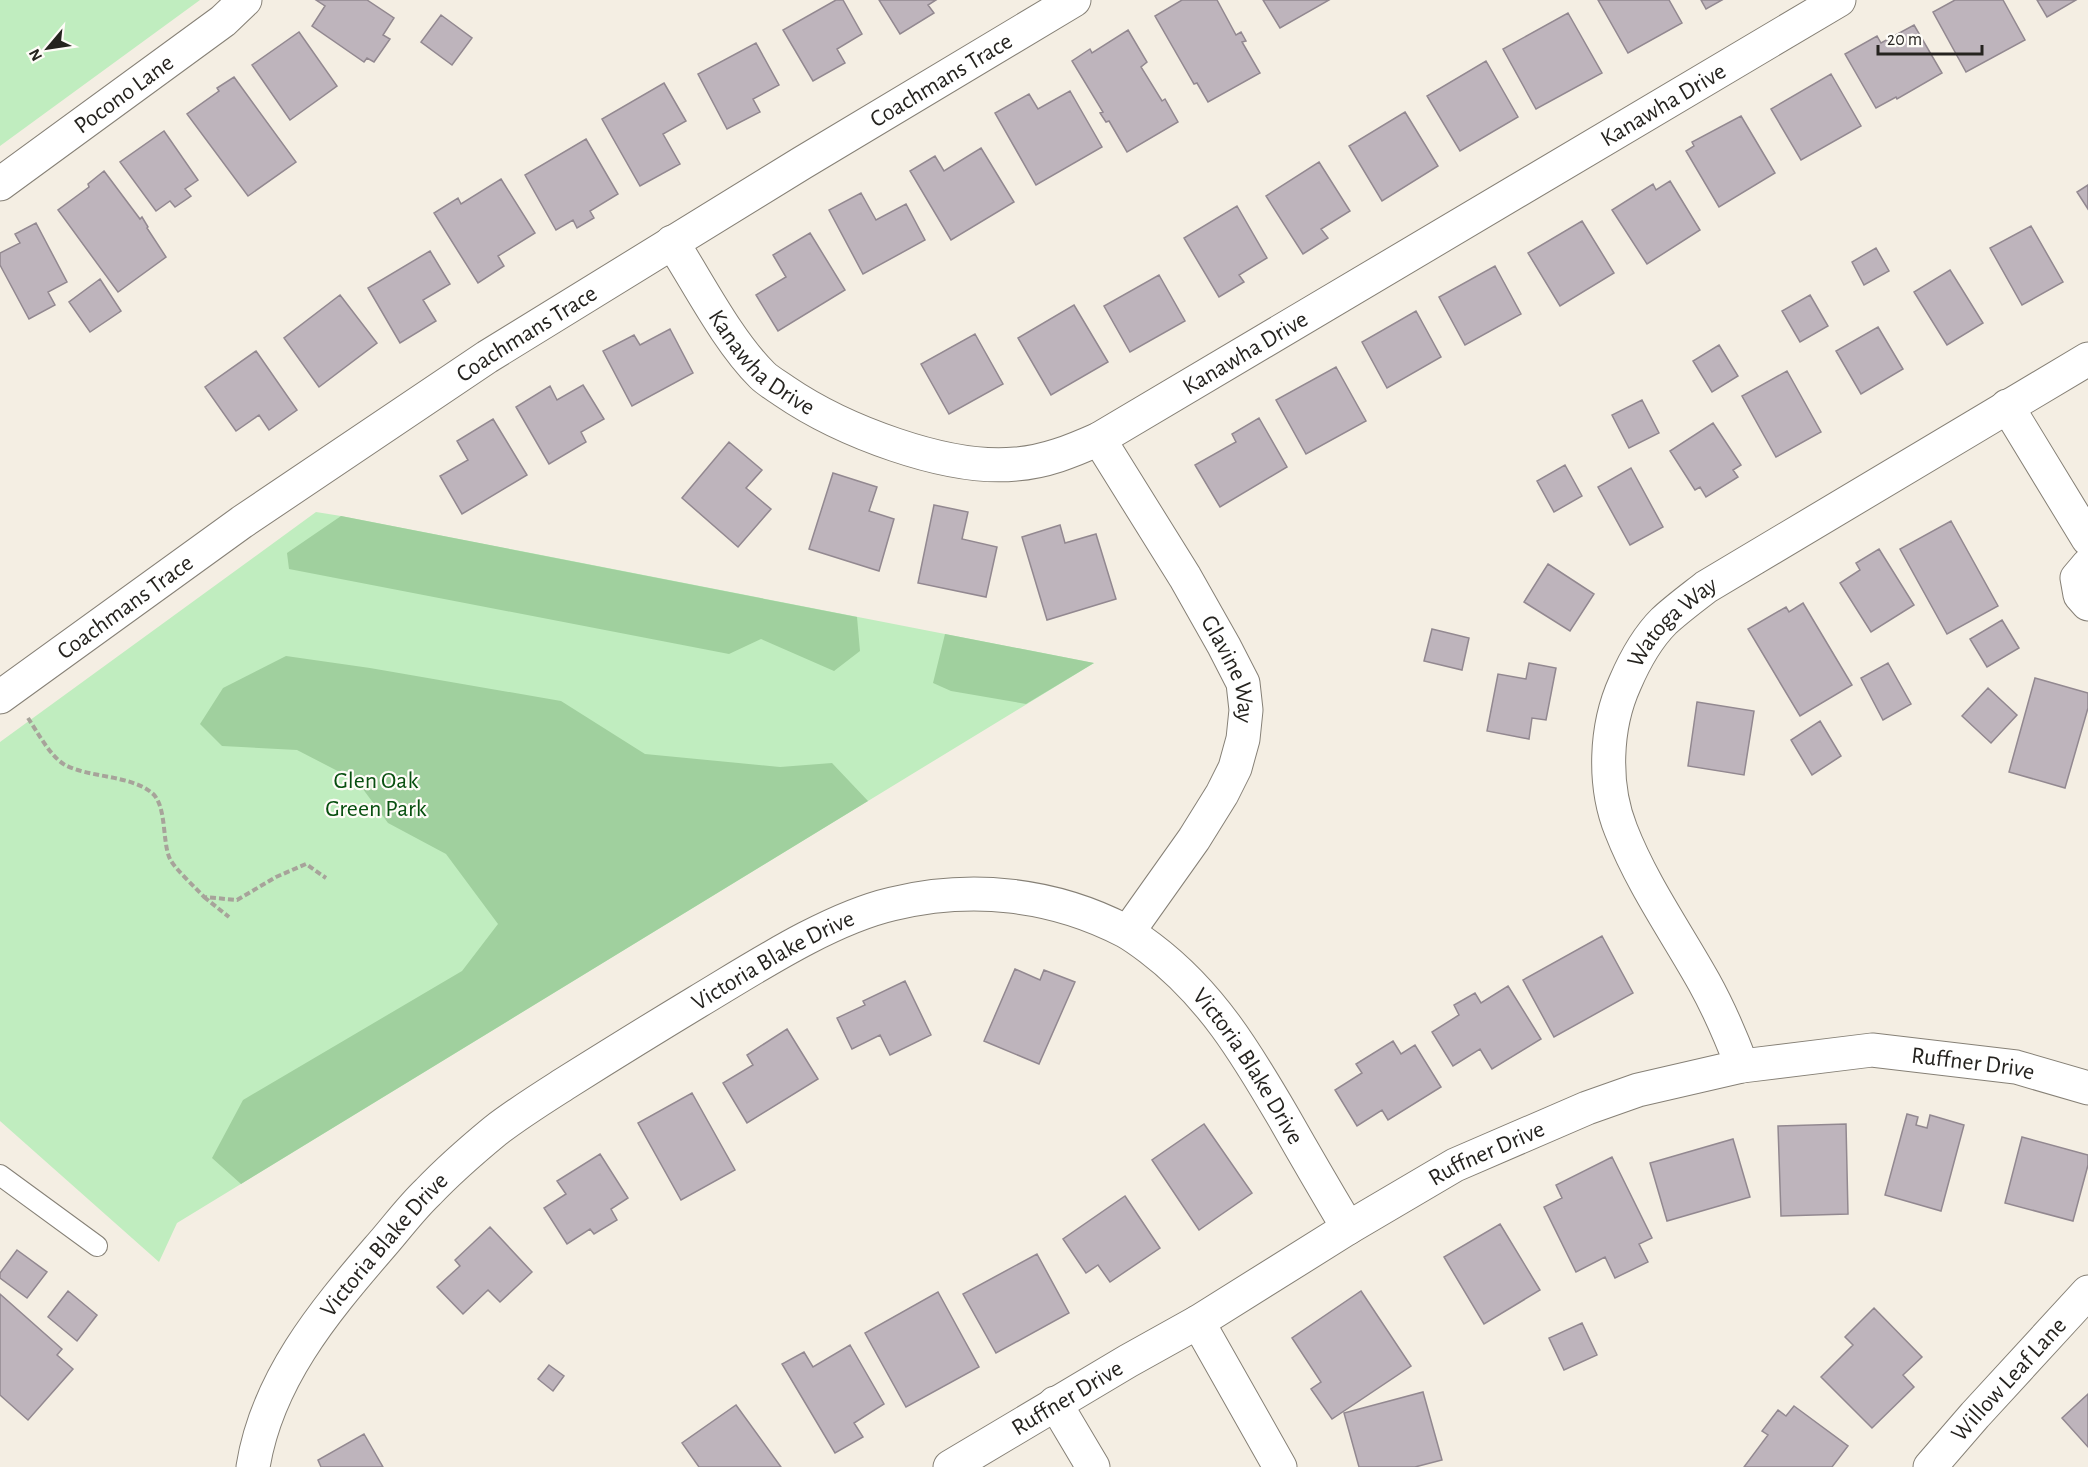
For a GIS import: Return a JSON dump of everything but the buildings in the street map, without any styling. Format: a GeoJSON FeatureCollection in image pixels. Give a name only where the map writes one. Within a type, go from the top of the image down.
{"type":"FeatureCollection","features":[{"type":"Feature","properties":{"kind":"street","name":"Pocono Lane"},"geometry":{"type":"LineString","coordinates":[[0,184],[223,21],[245,0]]}},
{"type":"Feature","properties":{"kind":"street","name":"Coachmans Trace"},"geometry":{"type":"LineString","coordinates":[[4,694],[242,522],[487,357],[672,242],[1030,11],[1074,0]]}},
{"type":"Feature","properties":{"kind":"street","name":"Kanawha Drive"},"geometry":{"type":"LineString","coordinates":[[672,242],[732,337],[763,375],[808,407],[862,433],[921,452],[977,464],[1016,464],[1062,455],[1099,440],[1839,0]]}},
{"type":"Feature","properties":{"kind":"street","name":"Watoga Way"},"geometry":{"type":"LineString","coordinates":[[1742,1066],[1729,1032],[1704,983],[1654,897],[1620,829],[1612,797],[1609,764],[1611,732],[1617,700],[1629,673],[1663,622],[1706,586],[2088,359]]}},
{"type":"Feature","properties":{"kind":"street"},"geometry":{"type":"LineString","coordinates":[[2007,406],[2088,539]]}},
{"type":"Feature","properties":{"kind":"street","name":"Glavine Way"},"geometry":{"type":"LineString","coordinates":[[1099,440],[1185,577],[1224,646],[1244,683],[1246,710],[1243,739],[1235,768],[1222,794],[1194,839],[1128,932]]}},
{"type":"Feature","properties":{"kind":"street"},"geometry":{"type":"LineString","coordinates":[[2088,565],[2077,578],[2080,595],[2088,604]]}},
{"type":"Feature","properties":{"kind":"street","name":"Victoria Blake Drive"},"geometry":{"type":"LineString","coordinates":[[253,1467],[257,1443],[270,1406],[280,1383],[306,1339],[341,1292],[428,1191],[496,1130],[622,1048],[735,979],[814,935],[857,915],[888,905],[921,898],[967,893],[1004,895],[1047,902],[1086,914],[1128,932],[1174,966],[1221,1018],[1246,1053],[1348,1228]]}},
{"type":"Feature","properties":{"kind":"street","name":"Ruffner Drive"},"geometry":{"type":"LineString","coordinates":[[950,1467],[1128,1361],[1198,1323],[1348,1228],[1455,1165],[1587,1108],[1638,1090],[1742,1066],[1872,1050],[2016,1067],[2088,1088]]}},
{"type":"Feature","properties":{"kind":"street","name":"Willow Leaf Lane"},"geometry":{"type":"LineString","coordinates":[[1930,1467],[2088,1292]]}},
{"type":"Feature","properties":{"kind":"street"},"geometry":{"type":"LineString","coordinates":[[1198,1323],[1280,1467]]}},
{"type":"Feature","properties":{"kind":"street"},"geometry":{"type":"LineString","coordinates":[[1056,1403],[1093,1467]]}},
{"type":"Feature","properties":{"kind":"lane"},"geometry":{"type":"LineString","coordinates":[[0,1175],[97,1246]]}},
{"type":"Feature","properties":{"kind":"path"},"geometry":{"type":"LineString","coordinates":[[4,694],[63,764],[144,788],[154,794],[160,807],[170,859],[204,897],[229,917]]}},
{"type":"Feature","properties":{"kind":"path"},"geometry":{"type":"LineString","coordinates":[[204,897],[237,900],[276,877],[306,864],[326,878]]}},
{"type":"Feature","properties":{"kind":"green space"},"geometry":{"type":"Polygon","coordinates":[[[0,0],[200,0],[0,146],[0,0]]]}},
{"type":"Feature","properties":{"kind":"green space","name":"Glen Oak Green Park"},"geometry":{"type":"Polygon","coordinates":[[[316,512],[1094,663],[177,1223],[159,1262],[0,1121],[0,742],[316,512]]]}},
{"type":"Feature","properties":{"kind":"green space"},"geometry":{"type":"Polygon","coordinates":[[[341,516],[857,617],[860,651],[834,671],[761,639],[729,654],[289,569],[287,553],[341,516]]]}},
{"type":"Feature","properties":{"kind":"green space"},"geometry":{"type":"Polygon","coordinates":[[[945,634],[1094,663],[1026,704],[951,691],[933,683],[945,634]]]}},
{"type":"Feature","properties":{"kind":"green space"},"geometry":{"type":"Polygon","coordinates":[[[286,656],[561,701],[645,754],[780,767],[832,763],[868,801],[241,1184],[212,1158],[243,1100],[462,971],[498,924],[446,854],[388,823],[357,781],[297,750],[222,746],[200,724],[223,688],[286,656]]]}}]}
